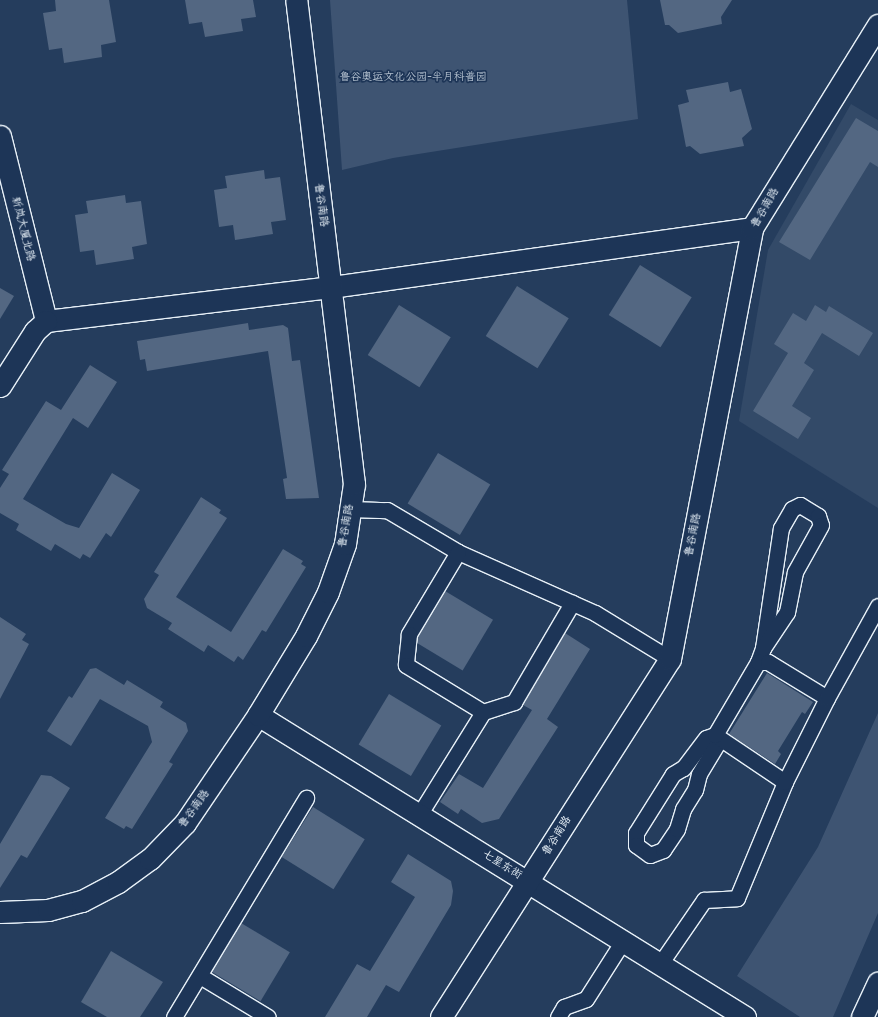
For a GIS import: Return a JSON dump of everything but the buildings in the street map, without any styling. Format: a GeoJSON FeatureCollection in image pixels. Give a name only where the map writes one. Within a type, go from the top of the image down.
{"type":"FeatureCollection","features":[{"type":"Feature","properties":{"kind":"street","name":"鲁谷南路"},"geometry":{"type":"LineString","coordinates":[[0,912],[48,910],[82,901],[118,882],[150,859],[185,823],[258,715],[328,592],[345,544],[354,484],[332,287],[300,48],[296,0]]}},
{"type":"Feature","properties":{"kind":"street","name":"鲁谷南路"},"geometry":{"type":"LineString","coordinates":[[441,1017],[670,659],[752,228],[878,25]]}},
{"type":"Feature","properties":{"kind":"street","name":"新岚大厦北路"},"geometry":{"type":"LineString","coordinates":[[0,136],[46,321]]}},
{"type":"Feature","properties":{"kind":"street"},"geometry":{"type":"LineString","coordinates":[[0,386],[35,331],[46,321],[332,287],[752,228]]}},
{"type":"Feature","properties":{"kind":"street"},"geometry":{"type":"LineString","coordinates":[[761,655],[781,528],[792,509],[800,505],[818,516],[821,525],[795,572],[787,612],[761,655],[717,738],[699,774],[695,790],[683,809],[677,829],[663,850],[650,855],[636,845],[636,833],[673,774],[682,768],[706,738],[717,738],[785,782]]}},
{"type":"Feature","properties":{"kind":"street"},"geometry":{"type":"LineString","coordinates":[[350,509],[388,510],[458,552],[595,613],[670,659]]}},
{"type":"Feature","properties":{"kind":"street"},"geometry":{"type":"LineString","coordinates":[[458,552],[409,634],[406,665],[483,712]]}},
{"type":"Feature","properties":{"kind":"street"},"geometry":{"type":"LineString","coordinates":[[419,815],[483,712],[514,702],[572,603]]}},
{"type":"Feature","properties":{"kind":"street"},"geometry":{"type":"LineString","coordinates":[[660,964],[701,903],[711,899],[729,901],[737,898],[785,782],[827,698],[878,606]]}},
{"type":"Feature","properties":{"kind":"street"},"geometry":{"type":"LineString","coordinates":[[761,655],[768,662],[827,698]]}},
{"type":"Feature","properties":{"kind":"street","name":"七星东街"},"geometry":{"type":"LineString","coordinates":[[258,715],[745,1017]]}},
{"type":"Feature","properties":{"kind":"street"},"geometry":{"type":"LineString","coordinates":[[174,1017],[306,798]]}},
{"type":"Feature","properties":{"kind":"street"},"geometry":{"type":"LineString","coordinates":[[558,1017],[564,1007],[586,999],[623,941]]}},
{"type":"Feature","properties":{"kind":"street"},"geometry":{"type":"LineString","coordinates":[[200,976],[268,1017]]}},
{"type":"Feature","properties":{"kind":"street"},"geometry":{"type":"LineString","coordinates":[[862,1017],[878,982]]}},
{"type":"Feature","properties":{"kind":"shaded area"},"geometry":{"type":"Polygon","coordinates":[[[851,104],[878,120],[878,508],[739,421],[768,250],[851,104]]]}},
{"type":"Feature","properties":{"kind":"green space","name":"鲁谷奥运文化公园-半月科普园"},"geometry":{"type":"Polygon","coordinates":[[[330,0],[627,0],[638,119],[393,158],[342,170],[330,0]]]}},
{"type":"Feature","properties":{"kind":"green space"},"geometry":{"type":"Polygon","coordinates":[[[878,713],[878,913],[833,1017],[800,1017],[737,976],[818,847],[878,713]]]}}]}
